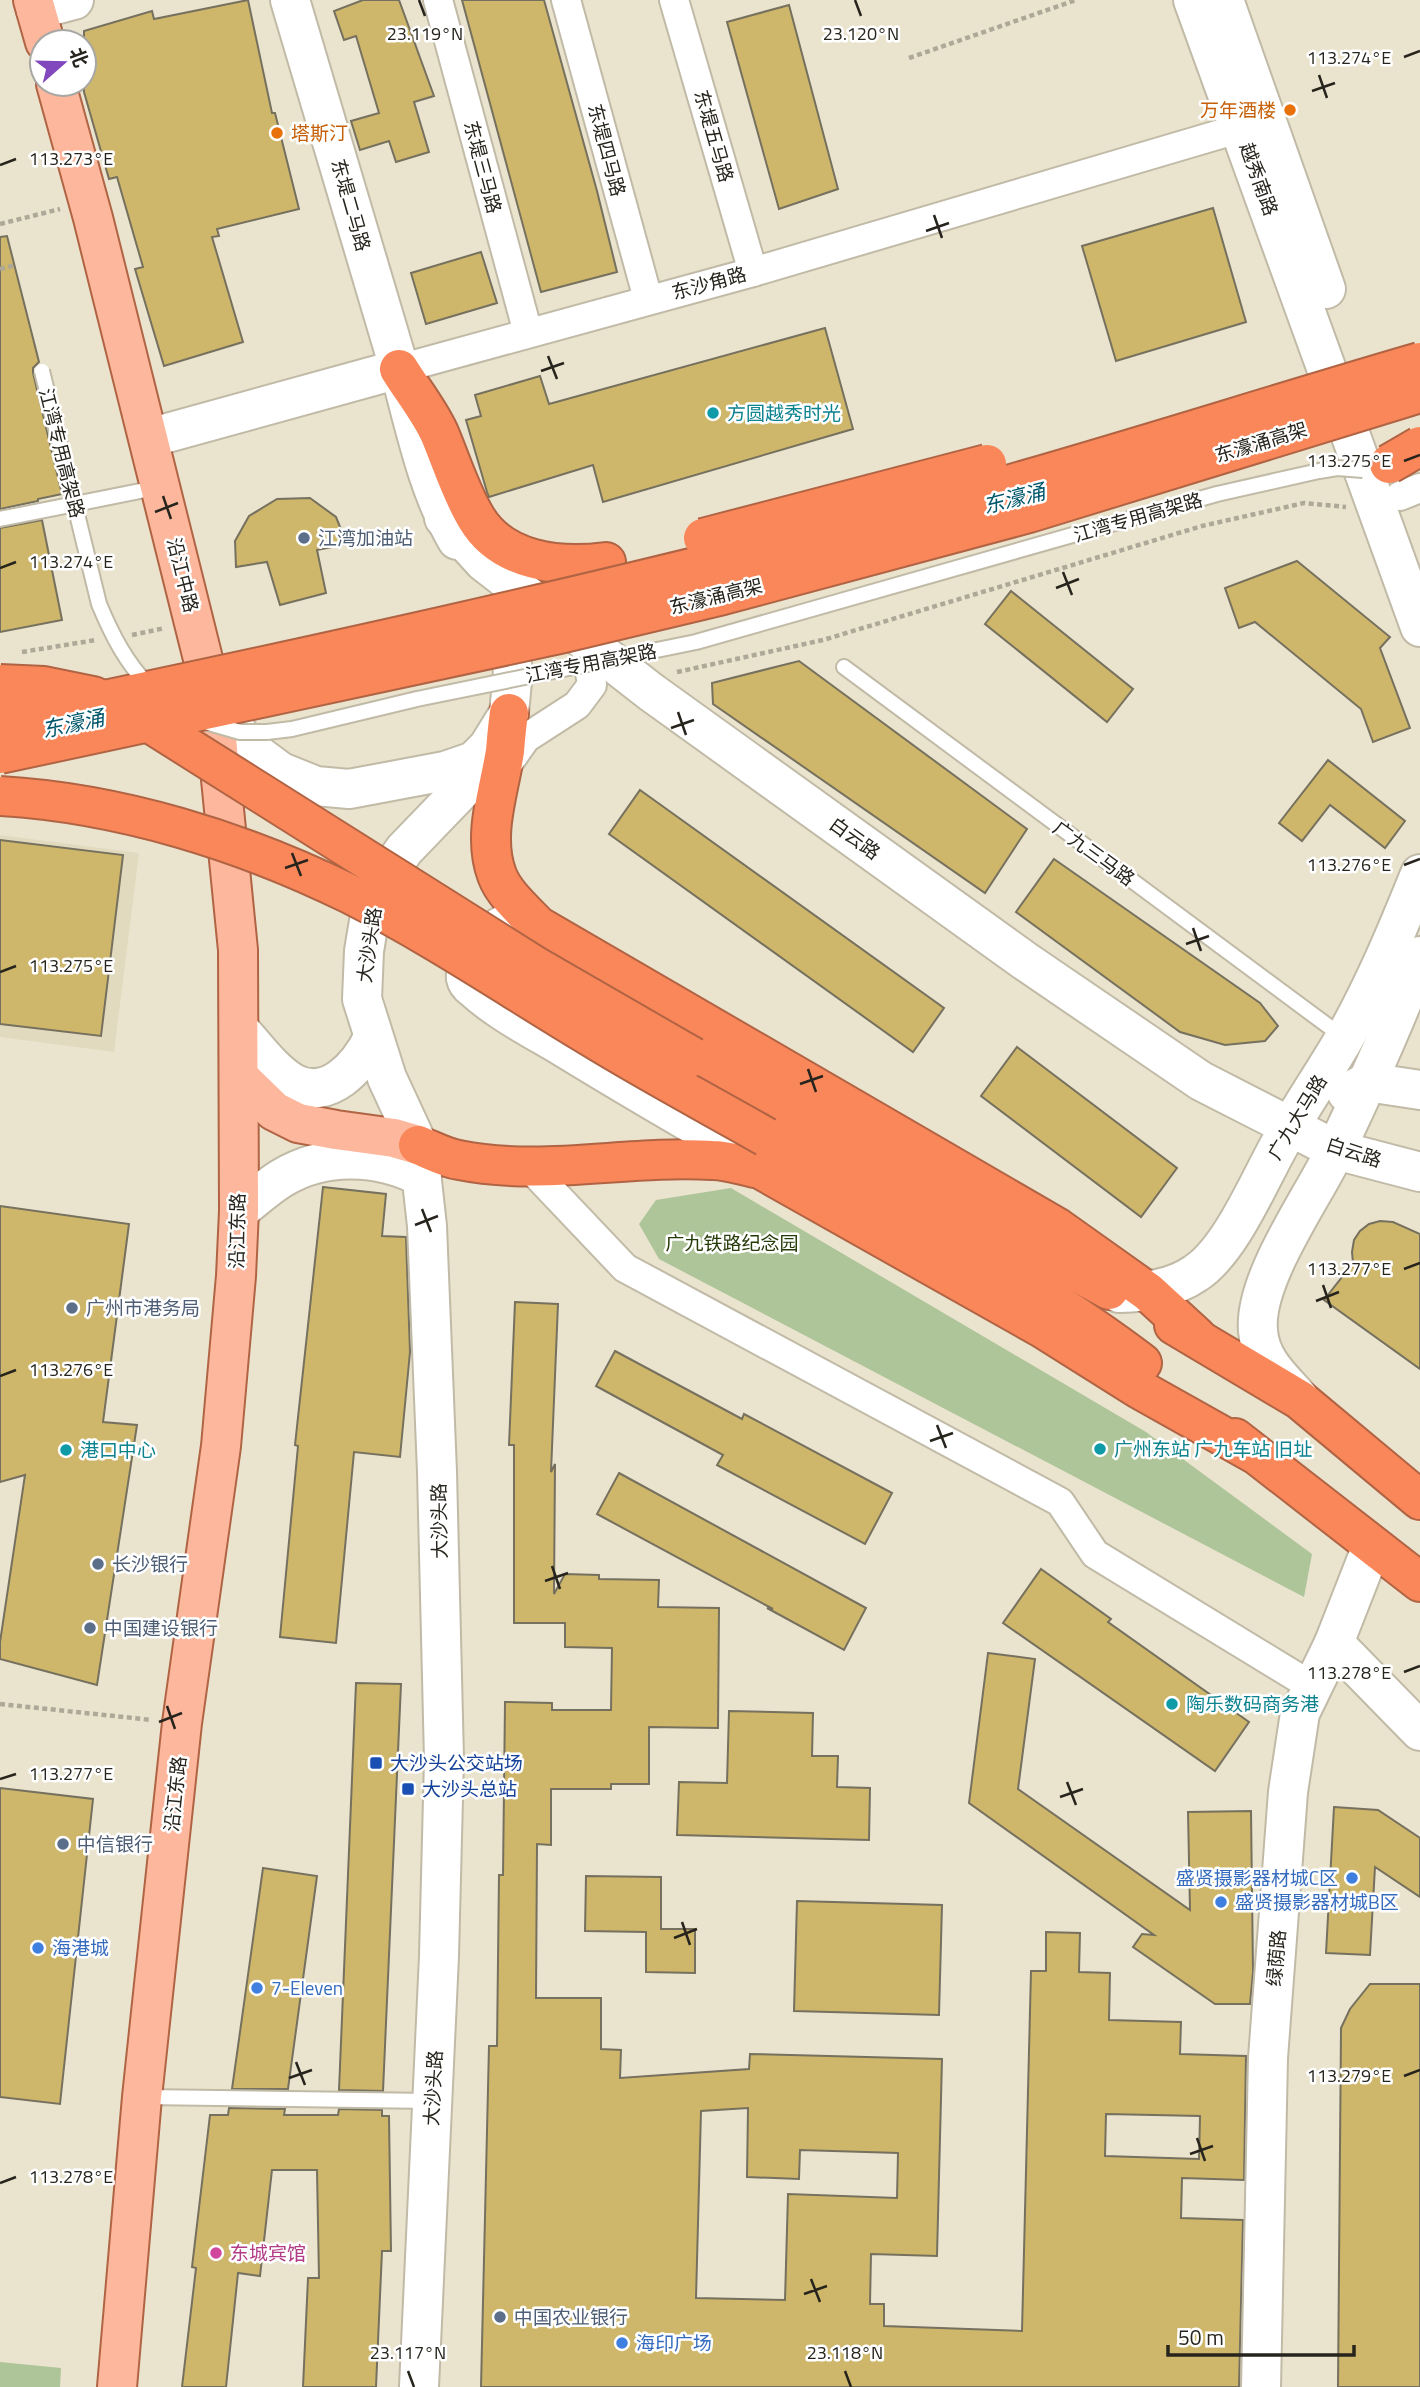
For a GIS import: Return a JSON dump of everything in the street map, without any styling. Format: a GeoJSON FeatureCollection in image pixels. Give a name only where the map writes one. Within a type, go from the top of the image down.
{"type":"FeatureCollection","features":[{"type":"Feature","properties":{"kind":"highway","name":"东濠涌高架"},"geometry":{"type":"LineString","coordinates":[[0,722],[579,596],[895,516],[1030,478],[1336,365],[1420,362]]}},
{"type":"Feature","properties":{"kind":"highway"},"geometry":{"type":"LineString","coordinates":[[399,369],[438,430],[476,518],[494,541],[517,554],[552,563],[587,564],[606,562],[1030,452],[1336,365]]}},
{"type":"Feature","properties":{"kind":"highway","name":"东濠涌高架"},"geometry":{"type":"LineString","coordinates":[[0,754],[555,635],[723,595],[1029,513],[1420,393]]}},
{"type":"Feature","properties":{"kind":"highway"},"geometry":{"type":"LineString","coordinates":[[6,668],[44,686],[93,696],[137,715],[537,967],[693,1057],[1132,1292]]}},
{"type":"Feature","properties":{"kind":"highway"},"geometry":{"type":"LineString","coordinates":[[509,713],[492,819],[491,850],[497,876],[513,899],[538,926],[1058,1228],[1132,1292],[1197,1337],[1300,1400],[1420,1500]]}},
{"type":"Feature","properties":{"kind":"highway"},"geometry":{"type":"LineString","coordinates":[[0,796],[127,815],[234,845],[352,895],[413,929],[594,1040],[763,1153],[996,1267],[1081,1319],[1185,1396],[1417,1582]]}},
{"type":"Feature","properties":{"kind":"highway"},"geometry":{"type":"LineString","coordinates":[[420,1161],[456,1160],[531,1169],[666,1160],[715,1160],[763,1153]]}},
{"type":"Feature","properties":{"kind":"main road"},"geometry":{"type":"LineString","coordinates":[[38,18],[74,0]]}},
{"type":"Feature","properties":{"kind":"main road","name":"东堤二马路"},"geometry":{"type":"LineString","coordinates":[[290,0],[419,444],[444,518]]}},
{"type":"Feature","properties":{"kind":"main road","name":"越秀南路"},"geometry":{"type":"LineString","coordinates":[[1194,0],[1254,124]]}},
{"type":"Feature","properties":{"kind":"main road","name":"越秀南路"},"geometry":{"type":"LineString","coordinates":[[1224,0],[1254,124],[1336,365],[1395,479]]}},
{"type":"Feature","properties":{"kind":"main road","name":"沿江中路"},"geometry":{"type":"LineString","coordinates":[[60,98],[214,699],[238,950],[239,1077]]}},
{"type":"Feature","properties":{"kind":"main road","name":"东沙角路"},"geometry":{"type":"LineString","coordinates":[[149,438],[399,369]]}},
{"type":"Feature","properties":{"kind":"main road"},"geometry":{"type":"LineString","coordinates":[[1395,479],[1420,555]]}},
{"type":"Feature","properties":{"kind":"main road"},"geometry":{"type":"LineString","coordinates":[[1395,479],[1420,627]]}},
{"type":"Feature","properties":{"kind":"main road"},"geometry":{"type":"LineString","coordinates":[[214,699],[250,749],[281,772],[316,786],[349,789],[445,771],[474,761],[488,747],[509,713],[513,670],[507,638],[484,589],[444,518]]}},
{"type":"Feature","properties":{"kind":"main road","name":"白云路"},"geometry":{"type":"LineString","coordinates":[[444,518],[484,562],[651,692],[1025,961],[1201,1081],[1336,1150],[1420,1172]]}},
{"type":"Feature","properties":{"kind":"main road","name":"大沙头路"},"geometry":{"type":"LineString","coordinates":[[419,2387],[439,1956],[444,1759],[428,1226],[420,1161],[387,1078],[362,999],[370,915],[381,884],[404,850],[483,768],[495,748],[509,713]]}},
{"type":"Feature","properties":{"kind":"main road","name":"广九大马路"},"geometry":{"type":"LineString","coordinates":[[1132,1292],[1171,1285],[1196,1274],[1215,1257],[1239,1220],[1290,1125],[1345,1038],[1390,951],[1420,874]]}},
{"type":"Feature","properties":{"kind":"main road"},"geometry":{"type":"LineString","coordinates":[[1300,1400],[1273,1370],[1262,1353],[1257,1330],[1259,1307],[1283,1247],[1336,1150],[1420,956]]}},
{"type":"Feature","properties":{"kind":"main road"},"geometry":{"type":"LineString","coordinates":[[239,1029],[293,1083],[310,1088],[329,1086],[348,1073],[363,1057],[373,1038]]}},
{"type":"Feature","properties":{"kind":"main road"},"geometry":{"type":"LineString","coordinates":[[239,1077],[274,1111],[298,1123],[394,1138],[420,1161]]}},
{"type":"Feature","properties":{"kind":"main road","name":"沿江东路"},"geometry":{"type":"LineString","coordinates":[[117,2387],[142,2097],[182,1723],[221,1446],[236,1276],[239,1077]]}},
{"type":"Feature","properties":{"kind":"main road"},"geometry":{"type":"LineString","coordinates":[[1367,1082],[1420,1090]]}},
{"type":"Feature","properties":{"kind":"main road","name":"白云路"},"geometry":{"type":"LineString","coordinates":[[1290,1125],[1367,1082]]}},
{"type":"Feature","properties":{"kind":"main road"},"geometry":{"type":"LineString","coordinates":[[239,1211],[281,1178],[305,1166],[331,1161],[371,1160],[400,1166],[420,1161]]}},
{"type":"Feature","properties":{"kind":"main road","name":"绿荫路"},"geometry":{"type":"LineString","coordinates":[[1261,2387],[1268,2059],[1288,1792],[1300,1713],[1334,1643],[1373,1546]]}},
{"type":"Feature","properties":{"kind":"main road"},"geometry":{"type":"LineString","coordinates":[[1334,1643],[1420,1731]]}},
{"type":"Feature","properties":{"kind":"street","name":"东堤三马路"},"geometry":{"type":"LineString","coordinates":[[438,0],[528,333]]}},
{"type":"Feature","properties":{"kind":"street","name":"东堤四马路"},"geometry":{"type":"LineString","coordinates":[[566,0],[648,299]]}},
{"type":"Feature","properties":{"kind":"street","name":"东堤五马路"},"geometry":{"type":"LineString","coordinates":[[674,0],[753,272]]}},
{"type":"Feature","properties":{"kind":"street","name":"东沙角路"},"geometry":{"type":"LineString","coordinates":[[399,369],[753,272],[1254,124]]}},
{"type":"Feature","properties":{"kind":"street"},"geometry":{"type":"LineString","coordinates":[[500,775],[526,738],[577,705],[592,685],[585,640]]}},
{"type":"Feature","properties":{"kind":"street"},"geometry":{"type":"LineString","coordinates":[[538,926],[518,918],[503,919],[492,926],[479,940],[462,970],[461,979],[466,990],[624,1091],[763,1153]]}},
{"type":"Feature","properties":{"kind":"street"},"geometry":{"type":"LineString","coordinates":[[531,1169],[625,1268],[1060,1502],[1096,1554],[1313,1687]]}},
{"type":"Feature","properties":{"kind":"lane","name":"江湾专用高架路"},"geometry":{"type":"LineString","coordinates":[[42,371],[89,566],[99,604],[111,634],[128,661],[160,696],[185,714],[211,726],[240,732],[292,729],[417,699],[696,642],[1217,495],[1319,471],[1337,468],[1395,479]]}},
{"type":"Feature","properties":{"kind":"lane"},"geometry":{"type":"LineString","coordinates":[[0,519],[161,486]]}},
{"type":"Feature","properties":{"kind":"lane","name":"广九三马路"},"geometry":{"type":"LineString","coordinates":[[844,667],[1345,1038]]}},
{"type":"Feature","properties":{"kind":"lane"},"geometry":{"type":"LineString","coordinates":[[142,2097],[433,2101]]}},
{"type":"Feature","properties":{"kind":"path"},"geometry":{"type":"LineString","coordinates":[[909,58],[1076,0]]}},
{"type":"Feature","properties":{"kind":"path"},"geometry":{"type":"LineString","coordinates":[[0,224],[88,201]]}},
{"type":"Feature","properties":{"kind":"path"},"geometry":{"type":"LineString","coordinates":[[0,269],[15,265]]}},
{"type":"Feature","properties":{"kind":"path"},"geometry":{"type":"LineString","coordinates":[[651,692],[671,673],[823,640],[1202,526],[1395,479]]}},
{"type":"Feature","properties":{"kind":"path"},"geometry":{"type":"LineString","coordinates":[[130,635],[143,633]]}},
{"type":"Feature","properties":{"kind":"path"},"geometry":{"type":"LineString","coordinates":[[6,668],[104,639]]}},
{"type":"Feature","properties":{"kind":"path"},"geometry":{"type":"LineString","coordinates":[[0,1704],[182,1723]]}},
{"type":"Feature","properties":{"kind":"shaded area"},"geometry":{"type":"Polygon","coordinates":[[[0,835],[139,853],[114,1052],[0,1037],[0,835]]]}},
{"type":"Feature","properties":{"kind":"green space","name":"广九铁路纪念园"},"geometry":{"type":"Polygon","coordinates":[[[731,1188],[1146,1432],[1312,1554],[1304,1597],[659,1259],[639,1224],[656,1200],[731,1188]]]}},
{"type":"Feature","properties":{"kind":"green space"},"geometry":{"type":"Polygon","coordinates":[[[0,2362],[61,2368],[60,2387],[0,2387],[0,2362]]]}},
{"type":"Feature","properties":{"kind":"building"},"geometry":{"type":"Polygon","coordinates":[[[248,0],[272,113],[275,113],[299,209],[217,229],[219,236],[212,237],[243,342],[164,366],[135,269],[143,267],[117,177],[109,179],[86,98],[98,98],[98,28],[94,28],[152,11],[154,19],[248,0]]]}},
{"type":"Feature","properties":{"kind":"building"},"geometry":{"type":"Polygon","coordinates":[[[363,0],[399,0],[434,96],[414,102],[429,152],[396,162],[389,141],[360,150],[351,121],[379,113],[356,36],[344,40],[334,11],[363,0]]]}},
{"type":"Feature","properties":{"kind":"building"},"geometry":{"type":"Polygon","coordinates":[[[462,0],[544,0],[617,272],[541,292],[462,0]]]}},
{"type":"Feature","properties":{"kind":"building"},"geometry":{"type":"Polygon","coordinates":[[[789,5],[838,189],[779,209],[727,22],[789,5]]]}},
{"type":"Feature","properties":{"kind":"building"},"geometry":{"type":"Polygon","coordinates":[[[1213,208],[1246,322],[1116,361],[1082,246],[1213,208]]]}},
{"type":"Feature","properties":{"kind":"building"},"geometry":{"type":"Polygon","coordinates":[[[7,236],[39,362],[33,368],[33,373],[62,494],[0,509],[0,237],[7,236]]]}},
{"type":"Feature","properties":{"kind":"building"},"geometry":{"type":"Polygon","coordinates":[[[481,252],[497,303],[426,324],[411,273],[481,252]]]}},
{"type":"Feature","properties":{"kind":"building","name":"方圆越秀时光"},"geometry":{"type":"Polygon","coordinates":[[[825,328],[853,429],[603,502],[593,465],[489,497],[466,420],[481,416],[475,395],[540,376],[549,404],[825,328]]]}},
{"type":"Feature","properties":{"kind":"building"},"geometry":{"type":"Polygon","coordinates":[[[310,498],[336,517],[347,544],[317,550],[326,593],[280,605],[267,562],[236,567],[235,541],[249,516],[277,499],[310,498]]]}},
{"type":"Feature","properties":{"kind":"building"},"geometry":{"type":"Polygon","coordinates":[[[42,520],[62,620],[0,632],[0,528],[42,520]]]}},
{"type":"Feature","properties":{"kind":"building"},"geometry":{"type":"Polygon","coordinates":[[[1297,561],[1390,637],[1380,648],[1410,728],[1373,742],[1361,709],[1255,622],[1239,628],[1225,588],[1297,561]]]}},
{"type":"Feature","properties":{"kind":"building"},"geometry":{"type":"Polygon","coordinates":[[[1011,591],[1133,689],[1107,722],[985,624],[1011,591]]]}},
{"type":"Feature","properties":{"kind":"building"},"geometry":{"type":"Polygon","coordinates":[[[799,661],[1027,829],[985,893],[713,704],[712,683],[799,661]]]}},
{"type":"Feature","properties":{"kind":"building"},"geometry":{"type":"Polygon","coordinates":[[[1328,760],[1405,821],[1385,848],[1330,805],[1302,841],[1279,823],[1328,760]]]}},
{"type":"Feature","properties":{"kind":"building"},"geometry":{"type":"Polygon","coordinates":[[[640,790],[944,1008],[913,1052],[609,834],[640,790]]]}},
{"type":"Feature","properties":{"kind":"building"},"geometry":{"type":"Polygon","coordinates":[[[0,840],[123,855],[101,1036],[0,1024],[0,840]]]}},
{"type":"Feature","properties":{"kind":"building"},"geometry":{"type":"Polygon","coordinates":[[[1054,859],[1260,1003],[1278,1026],[1265,1041],[1225,1045],[1180,1032],[1016,912],[1054,859]]]}},
{"type":"Feature","properties":{"kind":"building"},"geometry":{"type":"Polygon","coordinates":[[[1017,1047],[1177,1168],[1141,1217],[981,1096],[1017,1047]]]}},
{"type":"Feature","properties":{"kind":"building"},"geometry":{"type":"Polygon","coordinates":[[[323,1187],[386,1194],[382,1236],[406,1237],[410,1352],[400,1457],[354,1452],[336,1643],[280,1637],[298,1446],[295,1445],[323,1187]]]}},
{"type":"Feature","properties":{"kind":"building","name":"港口中心"},"geometry":{"type":"Polygon","coordinates":[[[0,1206],[129,1224],[103,1422],[137,1425],[97,1685],[0,1659],[0,1642],[25,1475],[0,1482],[0,1206]]]}},
{"type":"Feature","properties":{"kind":"building"},"geometry":{"type":"Polygon","coordinates":[[[1393,1222],[1420,1234],[1420,1369],[1324,1300],[1353,1263],[1354,1240],[1360,1231],[1369,1224],[1393,1222]]]}},
{"type":"Feature","properties":{"kind":"building"},"geometry":{"type":"Polygon","coordinates":[[[515,1302],[558,1304],[551,1472],[555,1464],[554,1594],[565,1574],[599,1575],[599,1579],[659,1580],[658,1607],[719,1608],[718,1728],[649,1727],[649,1784],[611,1784],[611,1789],[551,1789],[551,1845],[537,1844],[536,1998],[601,1998],[601,2049],[621,2050],[620,2078],[749,2069],[750,2054],[942,2059],[937,2256],[871,2254],[870,2304],[884,2304],[884,2326],[1022,2331],[1031,1971],[1046,1971],[1046,1932],[1080,1933],[1079,1972],[1110,1973],[1109,2020],[1181,2022],[1180,2054],[1246,2056],[1244,2180],[1182,2178],[1181,2218],[1243,2220],[1239,2387],[481,2387],[489,2046],[497,2046],[499,1875],[503,1875],[505,1702],[552,1703],[552,1710],[611,1710],[612,1648],[565,1647],[565,1623],[514,1623],[514,1445],[509,1445],[515,1302]],[[748,2108],[701,2111],[696,2298],[785,2300],[788,2194],[897,2198],[898,2153],[800,2150],[799,2179],[747,2177],[748,2108]],[[1106,2114],[1105,2156],[1199,2159],[1200,2116],[1106,2114]]]}},
{"type":"Feature","properties":{"kind":"building"},"geometry":{"type":"Polygon","coordinates":[[[615,1351],[742,1419],[744,1414],[892,1493],[865,1544],[717,1465],[723,1455],[596,1386],[615,1351]]]}},
{"type":"Feature","properties":{"kind":"building"},"geometry":{"type":"Polygon","coordinates":[[[619,1473],[866,1608],[844,1650],[597,1514],[619,1473]]]}},
{"type":"Feature","properties":{"kind":"building"},"geometry":{"type":"Polygon","coordinates":[[[1041,1569],[1111,1619],[1108,1622],[1249,1722],[1215,1771],[1003,1623],[1041,1569]]]}},
{"type":"Feature","properties":{"kind":"building"},"geometry":{"type":"Polygon","coordinates":[[[988,1653],[1035,1659],[1018,1789],[1190,1910],[1188,1812],[1251,1811],[1253,1972],[1250,2004],[1215,2004],[1133,1947],[1142,1934],[1154,1935],[969,1803],[988,1653]]]}},
{"type":"Feature","properties":{"kind":"building"},"geometry":{"type":"Polygon","coordinates":[[[356,1683],[401,1684],[383,2091],[339,2090],[356,1683]]]}},
{"type":"Feature","properties":{"kind":"building"},"geometry":{"type":"Polygon","coordinates":[[[729,1711],[813,1713],[812,1756],[838,1756],[837,1787],[870,1788],[869,1840],[677,1835],[679,1782],[727,1783],[729,1711]]]}},
{"type":"Feature","properties":{"kind":"building","name":"海港城"},"geometry":{"type":"Polygon","coordinates":[[[0,1788],[93,1799],[60,2104],[0,2097],[0,1788]]]}},
{"type":"Feature","properties":{"kind":"building","name":"盛贤摄影器材城C区"},"geometry":{"type":"Polygon","coordinates":[[[1334,1807],[1378,1810],[1420,1838],[1420,1897],[1375,1867],[1370,1955],[1326,1953],[1334,1807]]]}},
{"type":"Feature","properties":{"kind":"building"},"geometry":{"type":"Polygon","coordinates":[[[263,1868],[317,1876],[288,2089],[232,2089],[263,1868]]]}},
{"type":"Feature","properties":{"kind":"building"},"geometry":{"type":"Polygon","coordinates":[[[586,1876],[661,1877],[661,1929],[695,1929],[695,1973],[646,1972],[646,1932],[585,1931],[586,1876]]]}},
{"type":"Feature","properties":{"kind":"building"},"geometry":{"type":"Polygon","coordinates":[[[797,1901],[942,1905],[939,2015],[794,2011],[797,1901]]]}},
{"type":"Feature","properties":{"kind":"building"},"geometry":{"type":"Polygon","coordinates":[[[1370,1984],[1420,1984],[1420,2387],[1338,2387],[1341,2028],[1350,2009],[1370,1984]]]}},
{"type":"Feature","properties":{"kind":"building"},"geometry":{"type":"Polygon","coordinates":[[[229,2108],[285,2109],[284,2115],[338,2115],[339,2109],[382,2110],[382,2116],[389,2116],[391,2251],[382,2251],[376,2387],[303,2387],[308,2278],[319,2278],[317,2170],[272,2170],[260,2276],[238,2273],[226,2387],[182,2387],[196,2268],[192,2267],[210,2115],[228,2115],[229,2108]]]}},
{"type":"Feature","properties":{"kind":"place","name":"万年酒楼"},"geometry":{"type":"Point","coordinates":[1290,110]}},
{"type":"Feature","properties":{"kind":"place","name":"塔斯汀"},"geometry":{"type":"Point","coordinates":[277,133]}},
{"type":"Feature","properties":{"kind":"place","name":"方圆越秀时光"},"geometry":{"type":"Point","coordinates":[713,413]}},
{"type":"Feature","properties":{"kind":"place","name":"江湾加油站"},"geometry":{"type":"Point","coordinates":[304,538]}},
{"type":"Feature","properties":{"kind":"place","name":"广州市港务局"},"geometry":{"type":"Point","coordinates":[72,1308]}},
{"type":"Feature","properties":{"kind":"place","name":"广州东站 广九车站 旧址"},"geometry":{"type":"Point","coordinates":[1100,1449]}},
{"type":"Feature","properties":{"kind":"place","name":"港口中心"},"geometry":{"type":"Point","coordinates":[66,1450]}},
{"type":"Feature","properties":{"kind":"place","name":"长沙银行"},"geometry":{"type":"Point","coordinates":[98,1564]}},
{"type":"Feature","properties":{"kind":"place","name":"中国建设银行"},"geometry":{"type":"Point","coordinates":[90,1628]}},
{"type":"Feature","properties":{"kind":"place","name":"陶乐数码商务港"},"geometry":{"type":"Point","coordinates":[1172,1704]}},
{"type":"Feature","properties":{"kind":"place","name":"大沙头公交站场"},"geometry":{"type":"Point","coordinates":[376,1763]}},
{"type":"Feature","properties":{"kind":"place","name":"大沙头总站"},"geometry":{"type":"Point","coordinates":[408,1789]}},
{"type":"Feature","properties":{"kind":"place","name":"中信银行"},"geometry":{"type":"Point","coordinates":[63,1844]}},
{"type":"Feature","properties":{"kind":"place","name":"盛贤摄影器材城C区"},"geometry":{"type":"Point","coordinates":[1352,1878]}},
{"type":"Feature","properties":{"kind":"place","name":"盛贤摄影器材城B区"},"geometry":{"type":"Point","coordinates":[1221,1902]}},
{"type":"Feature","properties":{"kind":"place","name":"海港城"},"geometry":{"type":"Point","coordinates":[38,1948]}},
{"type":"Feature","properties":{"kind":"place","name":"7-Eleven"},"geometry":{"type":"Point","coordinates":[257,1988]}},
{"type":"Feature","properties":{"kind":"place","name":"东城宾馆"},"geometry":{"type":"Point","coordinates":[216,2253]}},
{"type":"Feature","properties":{"kind":"place","name":"中国农业银行"},"geometry":{"type":"Point","coordinates":[500,2317]}},
{"type":"Feature","properties":{"kind":"place","name":"海印广场"},"geometry":{"type":"Point","coordinates":[622,2343]}},
{"type":"Feature","properties":{"kind":"water label","name":"东濠涌"},"geometry":{"type":"Point","coordinates":[1014,499]}},
{"type":"Feature","properties":{"kind":"water label","name":"东濠涌"},"geometry":{"type":"Point","coordinates":[73,724]}}]}
